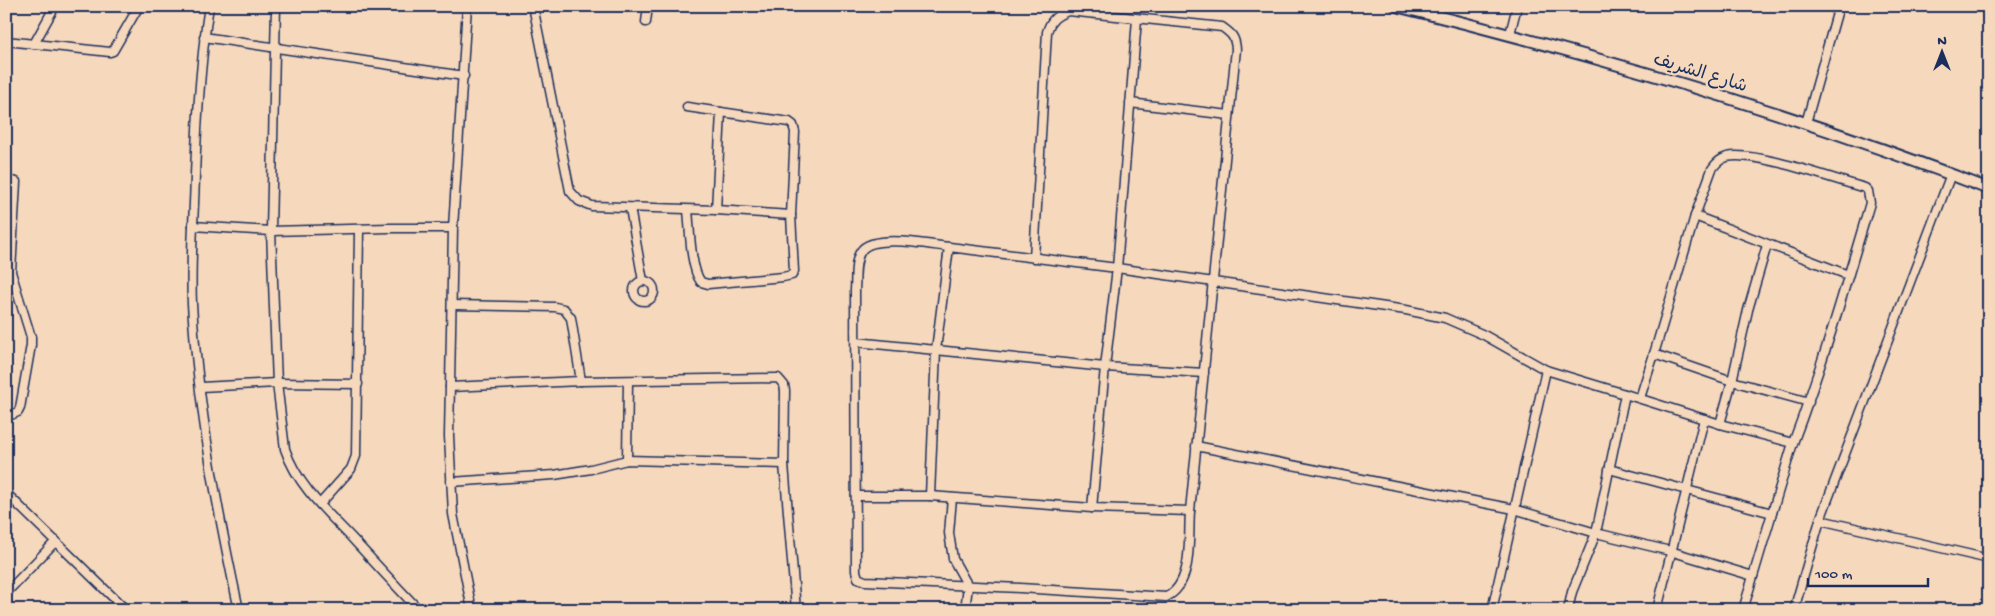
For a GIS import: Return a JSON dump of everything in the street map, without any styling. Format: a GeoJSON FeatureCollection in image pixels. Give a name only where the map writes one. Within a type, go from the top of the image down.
{"type":"FeatureCollection","features":[{"type":"Feature","properties":{"kind":"main road","name":"شارع الشريف"},"geometry":{"type":"LineString","coordinates":[[1396,6],[1510,34],[1806,123],[1989,189]]}},
{"type":"Feature","properties":{"kind":"street"},"geometry":{"type":"LineString","coordinates":[[34,44],[55,6]]}},
{"type":"Feature","properties":{"kind":"street"},"geometry":{"type":"LineString","coordinates":[[6,41],[110,52],[113,51],[138,6]]}},
{"type":"Feature","properties":{"kind":"street"},"geometry":{"type":"LineString","coordinates":[[210,6],[204,37],[196,124],[192,304],[206,442],[220,523],[239,610]]}},
{"type":"Feature","properties":{"kind":"street"},"geometry":{"type":"LineString","coordinates":[[276,6],[271,231],[277,384],[282,435],[289,460],[299,479],[419,610]]}},
{"type":"Feature","properties":{"kind":"street"},"geometry":{"type":"LineString","coordinates":[[467,6],[453,228],[450,388],[453,514],[472,610]]}},
{"type":"Feature","properties":{"kind":"street"},"geometry":{"type":"LineString","coordinates":[[533,6],[570,191],[579,201],[592,206],[791,214]]}},
{"type":"Feature","properties":{"kind":"street"},"geometry":{"type":"LineString","coordinates":[[646,22],[648,6]]}},
{"type":"Feature","properties":{"kind":"street"},"geometry":{"type":"LineString","coordinates":[[1510,34],[1517,6]]}},
{"type":"Feature","properties":{"kind":"street"},"geometry":{"type":"LineString","coordinates":[[1806,123],[1839,6]]}},
{"type":"Feature","properties":{"kind":"street"},"geometry":{"type":"LineString","coordinates":[[1034,258],[1049,24],[1056,16],[1068,11],[1222,28],[1230,32],[1235,38],[1236,49],[1230,115],[1213,282],[1204,374],[1196,446],[1186,571],[1183,582],[1178,589],[1166,597],[865,581],[858,578],[856,572],[855,290],[857,263],[861,250],[871,244],[883,241],[949,247],[1034,258],[1117,268],[1213,282],[1406,310],[1445,318],[1484,335],[1546,370],[1720,424],[1793,443]]}},
{"type":"Feature","properties":{"kind":"street"},"geometry":{"type":"LineString","coordinates":[[1092,508],[1105,367],[1117,268],[1137,19]]}},
{"type":"Feature","properties":{"kind":"street"},"geometry":{"type":"LineString","coordinates":[[204,37],[464,76]]}},
{"type":"Feature","properties":{"kind":"street"},"geometry":{"type":"LineString","coordinates":[[1130,103],[1230,115]]}},
{"type":"Feature","properties":{"kind":"street"},"geometry":{"type":"LineString","coordinates":[[687,107],[789,122],[794,125],[791,214],[794,271],[792,274],[708,284],[702,282],[698,278],[688,210]]}},
{"type":"Feature","properties":{"kind":"street"},"geometry":{"type":"LineString","coordinates":[[716,210],[721,112]]}},
{"type":"Feature","properties":{"kind":"street"},"geometry":{"type":"LineString","coordinates":[[1640,398],[1695,216],[1712,169],[1717,162],[1725,157],[1734,156],[1774,162],[1865,188],[1870,196],[1870,203],[1809,402],[1793,443],[1742,610]]}},
{"type":"Feature","properties":{"kind":"street"},"geometry":{"type":"LineString","coordinates":[[1794,610],[1820,520],[1951,174]]}},
{"type":"Feature","properties":{"kind":"street"},"geometry":{"type":"LineString","coordinates":[[6,180],[16,182],[11,272],[31,337],[31,345],[20,408],[18,412],[6,417]]}},
{"type":"Feature","properties":{"kind":"street"},"geometry":{"type":"LineString","coordinates":[[630,208],[643,281]]}},
{"type":"Feature","properties":{"kind":"street"},"geometry":{"type":"LineString","coordinates":[[1695,216],[1848,275]]}},
{"type":"Feature","properties":{"kind":"street"},"geometry":{"type":"LineString","coordinates":[[193,226],[271,231],[453,228]]}},
{"type":"Feature","properties":{"kind":"street"},"geometry":{"type":"LineString","coordinates":[[320,504],[351,469],[356,456],[359,230]]}},
{"type":"Feature","properties":{"kind":"street"},"geometry":{"type":"LineString","coordinates":[[1720,424],[1748,310],[1767,245]]}},
{"type":"Feature","properties":{"kind":"street"},"geometry":{"type":"LineString","coordinates":[[930,496],[936,350],[949,247]]}},
{"type":"Feature","properties":{"kind":"street"},"geometry":{"type":"LineString","coordinates":[[453,305],[555,307],[564,309],[571,318],[581,382]]}},
{"type":"Feature","properties":{"kind":"street"},"geometry":{"type":"LineString","coordinates":[[856,342],[1105,367],[1204,374]]}},
{"type":"Feature","properties":{"kind":"street"},"geometry":{"type":"LineString","coordinates":[[1654,354],[1732,381],[1809,402]]}},
{"type":"Feature","properties":{"kind":"street"},"geometry":{"type":"LineString","coordinates":[[1492,610],[1546,370]]}},
{"type":"Feature","properties":{"kind":"street"},"geometry":{"type":"LineString","coordinates":[[450,388],[581,382],[778,378],[784,385],[785,391],[784,464],[796,610]]}},
{"type":"Feature","properties":{"kind":"street"},"geometry":{"type":"LineString","coordinates":[[627,460],[628,381]]}},
{"type":"Feature","properties":{"kind":"street"},"geometry":{"type":"LineString","coordinates":[[201,387],[277,384],[358,384]]}},
{"type":"Feature","properties":{"kind":"street"},"geometry":{"type":"LineString","coordinates":[[1568,610],[1568,604],[1575,583],[1596,533],[1625,394]]}},
{"type":"Feature","properties":{"kind":"street"},"geometry":{"type":"LineString","coordinates":[[1657,610],[1704,419]]}},
{"type":"Feature","properties":{"kind":"street"},"geometry":{"type":"LineString","coordinates":[[1196,446],[1514,509],[1596,533],[1670,551],[1753,576]]}},
{"type":"Feature","properties":{"kind":"street"},"geometry":{"type":"LineString","coordinates":[[451,482],[554,475],[591,469],[627,460],[784,464]]}},
{"type":"Feature","properties":{"kind":"street"},"geometry":{"type":"LineString","coordinates":[[1609,469],[1772,514]]}},
{"type":"Feature","properties":{"kind":"street"},"geometry":{"type":"LineString","coordinates":[[6,493],[126,610]]}},
{"type":"Feature","properties":{"kind":"street"},"geometry":{"type":"LineString","coordinates":[[856,496],[930,496],[1092,508],[1190,511]]}},
{"type":"Feature","properties":{"kind":"street"},"geometry":{"type":"LineString","coordinates":[[952,498],[949,533],[953,558],[968,586],[965,610]]}},
{"type":"Feature","properties":{"kind":"street"},"geometry":{"type":"LineString","coordinates":[[1820,520],[1989,559]]}},
{"type":"Feature","properties":{"kind":"street"},"geometry":{"type":"LineString","coordinates":[[6,593],[56,541]]}}]}
